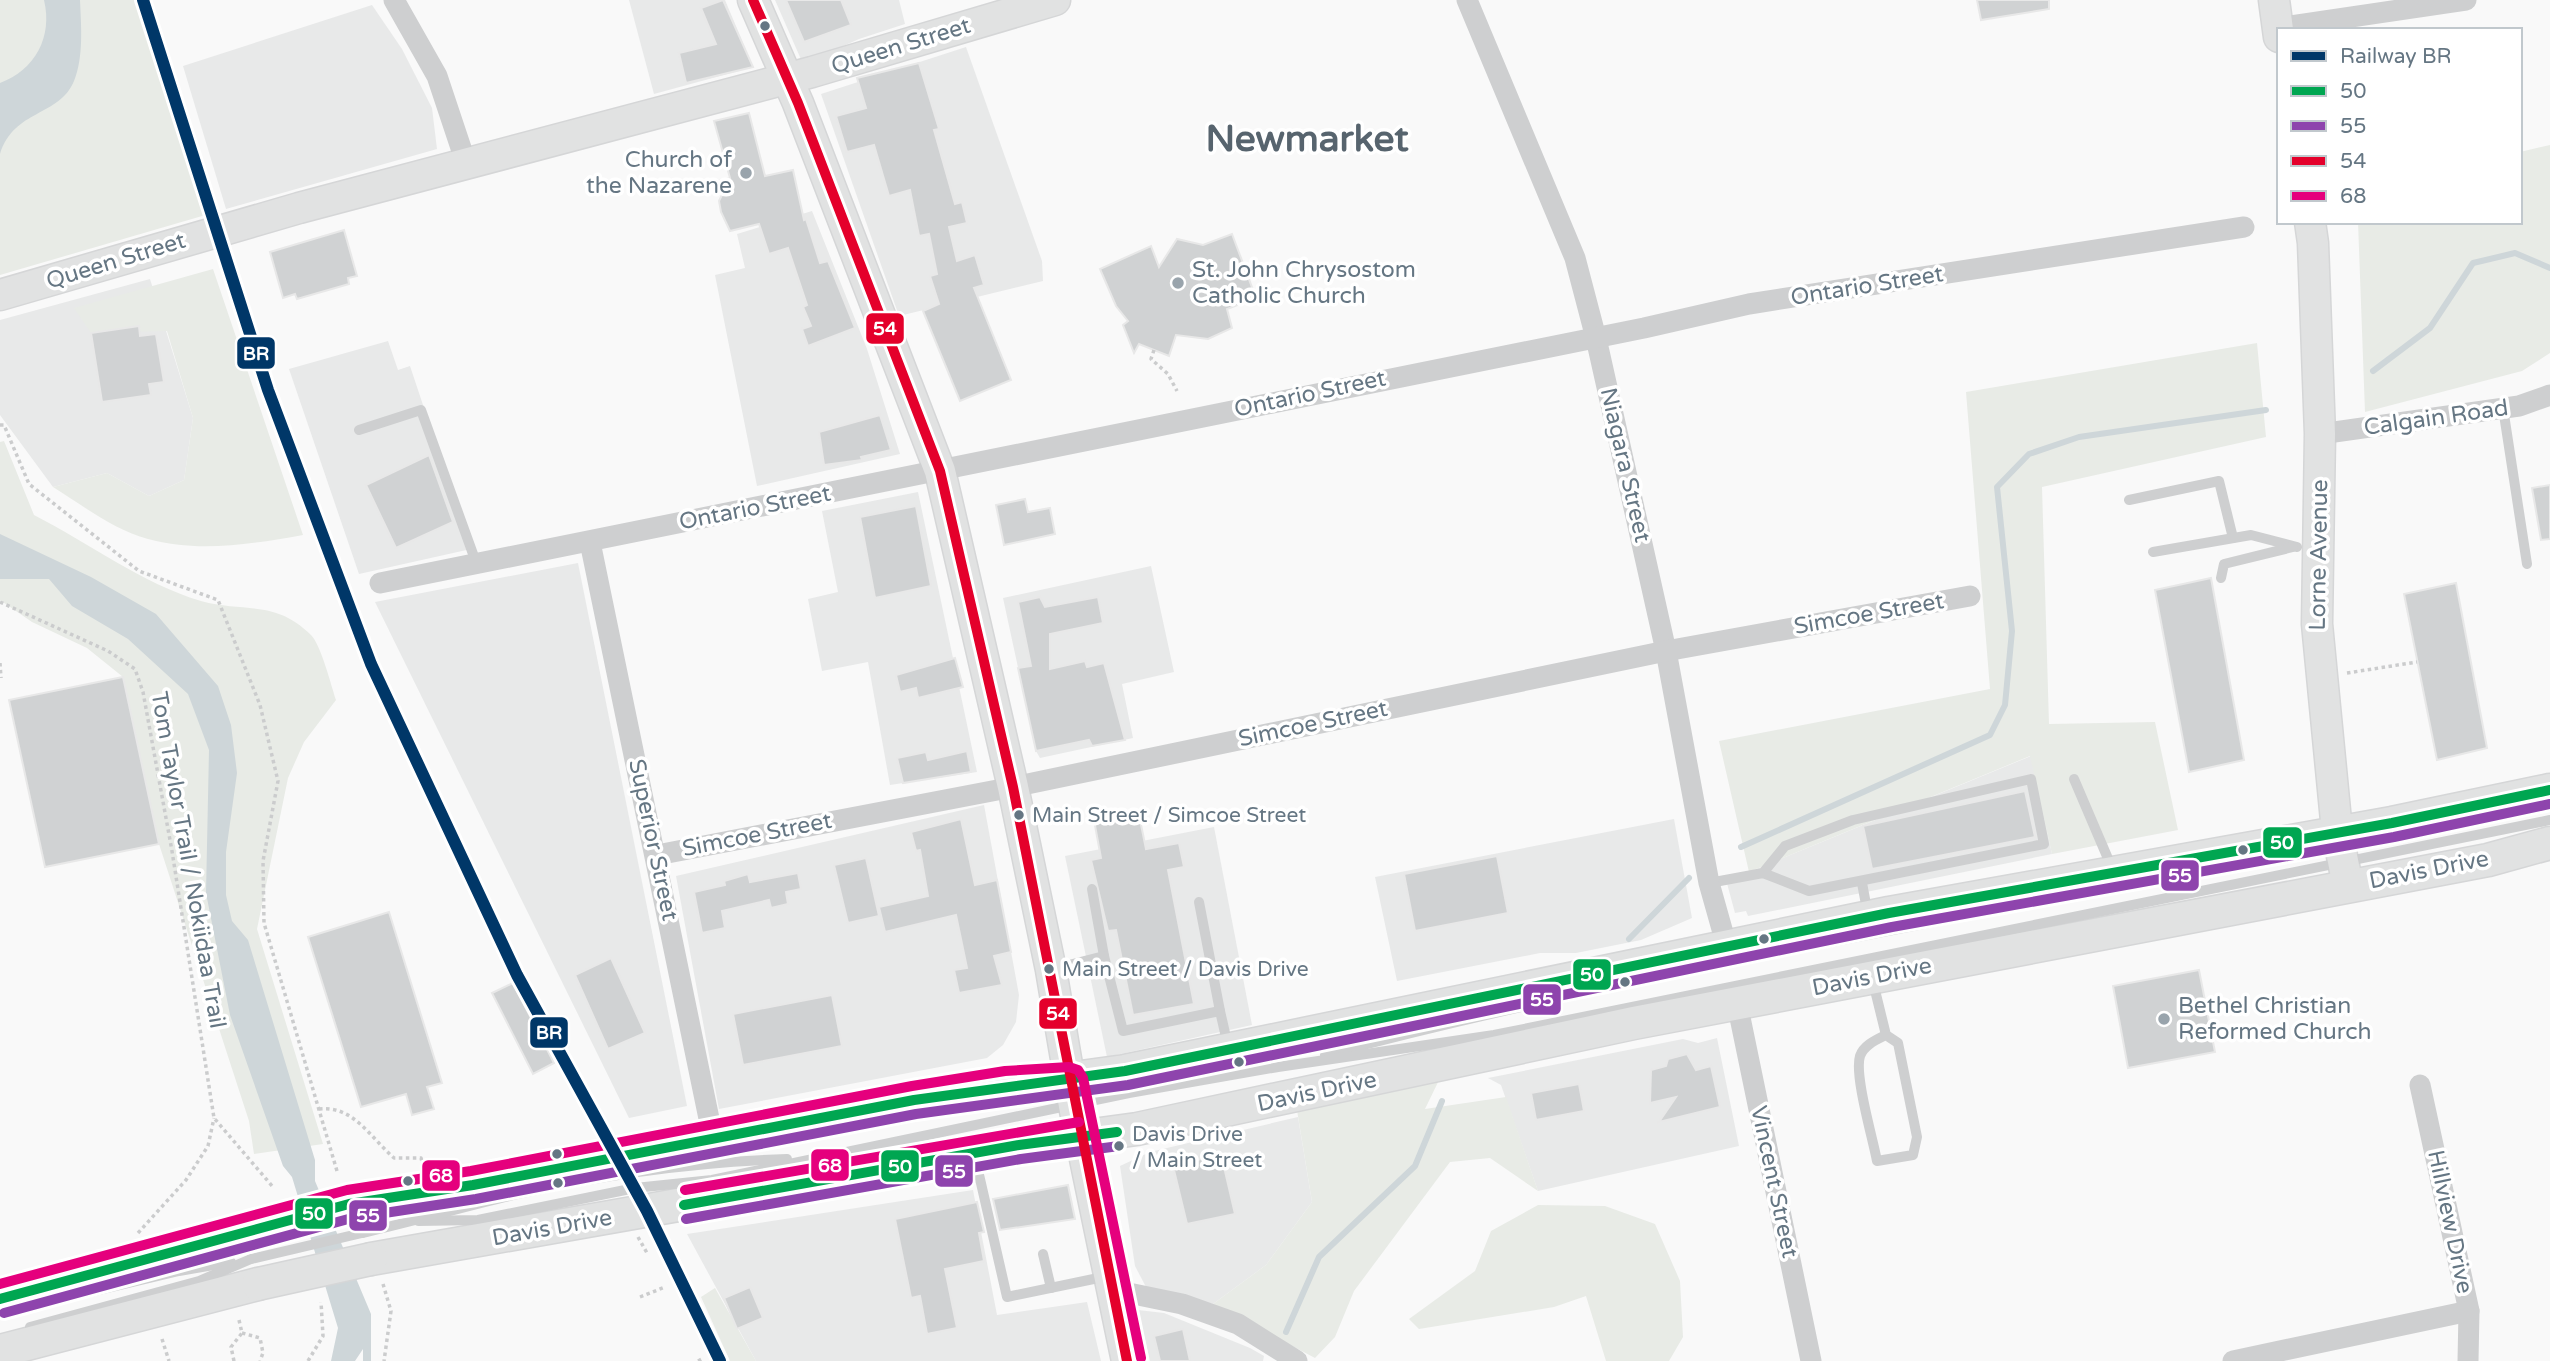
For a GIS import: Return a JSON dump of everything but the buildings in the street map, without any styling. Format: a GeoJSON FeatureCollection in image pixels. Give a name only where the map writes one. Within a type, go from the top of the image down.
{"type":"FeatureCollection","features":[{"type":"Feature","properties":{"kind":"main road"},"geometry":{"type":"LineString","coordinates":[[753,0],[787,79],[940,471],[1013,787],[1051,970],[1074,1108],[1127,1361]]}},
{"type":"Feature","properties":{"kind":"main road","name":"Queen Street"},"geometry":{"type":"LineString","coordinates":[[13,292],[277,214],[787,79],[1055,0]]}},
{"type":"Feature","properties":{"kind":"main road","name":"Lorne Avenue"},"geometry":{"type":"LineString","coordinates":[[2310,224],[2314,243],[2320,434],[2308,544],[2342,857]]}},
{"type":"Feature","properties":{"kind":"main road","name":"Davis Drive"},"geometry":{"type":"LineString","coordinates":[[6,1342],[250,1258],[349,1204],[474,1195],[713,1138],[914,1100],[1007,1086],[1074,1108],[1150,1126],[1634,1023],[1872,977],[2342,857],[2550,790]]}},
{"type":"Feature","properties":{"kind":"main road","name":"Davis Drive"},"geometry":{"type":"LineString","coordinates":[[0,1299],[250,1258],[372,1259],[481,1230],[975,1154],[1074,1108],[1228,1049],[2113,871],[2342,857],[2488,860],[2550,842]]}},
{"type":"Feature","properties":{"kind":"street"},"geometry":{"type":"LineString","coordinates":[[394,0],[437,76],[466,163]]}},
{"type":"Feature","properties":{"kind":"street","name":"Niagara Street"},"geometry":{"type":"LineString","coordinates":[[1467,0],[1575,258],[1596,338],[1666,650],[1709,883],[1727,947]]}},
{"type":"Feature","properties":{"kind":"street"},"geometry":{"type":"LineString","coordinates":[[2277,22],[2466,0]]}},
{"type":"Feature","properties":{"kind":"street","name":"Ontario Street"},"geometry":{"type":"LineString","coordinates":[[380,583],[1596,338],[1749,304],[2244,227]]}},
{"type":"Feature","properties":{"kind":"street","name":"Calgain Road"},"geometry":{"type":"LineString","coordinates":[[2320,434],[2503,408],[2550,395]]}},
{"type":"Feature","properties":{"kind":"street","name":"Superior Street"},"geometry":{"type":"LineString","coordinates":[[590,542],[657,855],[713,1138]]}},
{"type":"Feature","properties":{"kind":"street","name":"Simcoe Street"},"geometry":{"type":"LineString","coordinates":[[657,855],[1013,787],[1666,650],[1970,596]]}},
{"type":"Feature","properties":{"kind":"street","name":"Vincent Street"},"geometry":{"type":"LineString","coordinates":[[1737,1003],[1811,1361]]}},
{"type":"Feature","properties":{"kind":"street","name":"Hillview Drive"},"geometry":{"type":"LineString","coordinates":[[2420,1085],[2469,1311],[2468,1361]]}},
{"type":"Feature","properties":{"kind":"street"},"geometry":{"type":"LineString","coordinates":[[1112,1283],[1238,1324],[1297,1361]]}},
{"type":"Feature","properties":{"kind":"street"},"geometry":{"type":"LineString","coordinates":[[2233,1361],[2469,1311]]}},
{"type":"Feature","properties":{"kind":"lane"},"geometry":{"type":"LineString","coordinates":[[2503,408],[2527,564]]}},
{"type":"Feature","properties":{"kind":"lane"},"geometry":{"type":"LineString","coordinates":[[359,430],[421,410],[477,565]]}},
{"type":"Feature","properties":{"kind":"lane"},"geometry":{"type":"LineString","coordinates":[[2129,500],[2219,481],[2233,538]]}},
{"type":"Feature","properties":{"kind":"lane"},"geometry":{"type":"LineString","coordinates":[[2154,552],[2250,535],[2308,544]]}},
{"type":"Feature","properties":{"kind":"lane"},"geometry":{"type":"LineString","coordinates":[[2221,578],[2224,564],[2308,544]]}},
{"type":"Feature","properties":{"kind":"lane"},"geometry":{"type":"LineString","coordinates":[[1709,883],[1763,873],[1809,891],[1862,883],[2044,844],[2031,779],[1853,820],[1785,846],[1763,873]]}},
{"type":"Feature","properties":{"kind":"lane"},"geometry":{"type":"LineString","coordinates":[[2074,779],[2113,871]]}},
{"type":"Feature","properties":{"kind":"lane"},"geometry":{"type":"LineString","coordinates":[[1278,1067],[1429,1027],[1796,949],[2061,897],[2342,857],[2550,806]]}},
{"type":"Feature","properties":{"kind":"lane"},"geometry":{"type":"LineString","coordinates":[[418,1221],[481,1230],[635,1188],[712,1180],[1278,1067],[1494,1035],[2342,857],[2550,820]]}},
{"type":"Feature","properties":{"kind":"lane"},"geometry":{"type":"LineString","coordinates":[[1862,883],[1868,919]]}},
{"type":"Feature","properties":{"kind":"lane"},"geometry":{"type":"LineString","coordinates":[[1092,889],[1104,956],[1123,1031],[1220,1011]]}},
{"type":"Feature","properties":{"kind":"lane"},"geometry":{"type":"LineString","coordinates":[[1199,902],[1228,1049]]}},
{"type":"Feature","properties":{"kind":"lane"},"geometry":{"type":"LineString","coordinates":[[1051,970],[1104,956]]}},
{"type":"Feature","properties":{"kind":"lane"},"geometry":{"type":"LineString","coordinates":[[1872,977],[1886,1035],[1898,1044],[1917,1137],[1913,1155],[1877,1161],[1859,1071],[1861,1056],[1867,1046],[1886,1035]]}},
{"type":"Feature","properties":{"kind":"lane"},"geometry":{"type":"LineString","coordinates":[[975,1154],[1007,1297],[1051,1288],[1112,1283]]}},
{"type":"Feature","properties":{"kind":"lane"},"geometry":{"type":"LineString","coordinates":[[372,1259],[418,1221],[474,1195],[718,1161],[814,1158]]}},
{"type":"Feature","properties":{"kind":"lane"},"geometry":{"type":"LineString","coordinates":[[474,1195],[481,1230]]}},
{"type":"Feature","properties":{"kind":"lane"},"geometry":{"type":"LineString","coordinates":[[1043,1254],[1051,1288]]}},
{"type":"Feature","properties":{"kind":"lane"},"geometry":{"type":"LineString","coordinates":[[0,1314],[179,1270],[250,1258]]}},
{"type":"Feature","properties":{"kind":"path"},"geometry":{"type":"LineString","coordinates":[[1154,350],[1151,359],[1168,373],[1177,391]]}},
{"type":"Feature","properties":{"kind":"path"},"geometry":{"type":"LineString","coordinates":[[0,425],[4,425],[29,484],[139,571],[218,600],[260,705],[278,781],[263,861],[264,923],[337,1171]]}},
{"type":"Feature","properties":{"kind":"path","name":"Tom Taylor Trail / Nokiidaa Trail"},"geometry":{"type":"LineString","coordinates":[[0,602],[108,651],[135,668],[143,692],[172,851],[214,1118]]}},
{"type":"Feature","properties":{"kind":"path"},"geometry":{"type":"LineString","coordinates":[[2322,677],[2417,662]]}},
{"type":"Feature","properties":{"kind":"path"},"geometry":{"type":"LineString","coordinates":[[0,663],[1,678]]}},
{"type":"Feature","properties":{"kind":"path"},"geometry":{"type":"LineString","coordinates":[[319,1109],[335,1107],[350,1115],[394,1158],[421,1158],[423,1166]]}},
{"type":"Feature","properties":{"kind":"path"},"geometry":{"type":"LineString","coordinates":[[214,1118],[273,1187]]}},
{"type":"Feature","properties":{"kind":"path"},"geometry":{"type":"LineString","coordinates":[[137,1234],[193,1169],[208,1146],[214,1118]]}},
{"type":"Feature","properties":{"kind":"path"},"geometry":{"type":"LineString","coordinates":[[638,1237],[647,1253]]}},
{"type":"Feature","properties":{"kind":"path"},"geometry":{"type":"LineString","coordinates":[[372,1259],[391,1311],[384,1361]]}},
{"type":"Feature","properties":{"kind":"path"},"geometry":{"type":"LineString","coordinates":[[640,1297],[665,1287]]}},
{"type":"Feature","properties":{"kind":"path"},"geometry":{"type":"LineString","coordinates":[[308,1361],[323,1336],[321,1302]]}},
{"type":"Feature","properties":{"kind":"path"},"geometry":{"type":"LineString","coordinates":[[239,1320],[242,1333]]}},
{"type":"Feature","properties":{"kind":"path"},"geometry":{"type":"LineString","coordinates":[[234,1361],[231,1347],[242,1333]]}},
{"type":"Feature","properties":{"kind":"path"},"geometry":{"type":"LineString","coordinates":[[242,1333],[260,1338],[263,1353],[260,1361]]}},
{"type":"Feature","properties":{"kind":"path"},"geometry":{"type":"LineString","coordinates":[[162,1339],[169,1361]]}},
{"type":"Feature","properties":{"kind":"shaded area"},"geometry":{"type":"Polygon","coordinates":[[[0,0],[142,0],[209,214],[0,275],[0,0]]]}},
{"type":"Feature","properties":{"kind":"shaded area"},"geometry":{"type":"Polygon","coordinates":[[[44,0],[80,0],[81,41],[77,72],[67,93],[15,129],[0,154],[0,83],[23,70],[38,51],[46,27],[44,0]]]}},
{"type":"Feature","properties":{"kind":"shaded area"},"geometry":{"type":"Polygon","coordinates":[[[629,0],[725,0],[753,67],[654,94],[629,0]]]}},
{"type":"Feature","properties":{"kind":"shaded area"},"geometry":{"type":"Polygon","coordinates":[[[775,0],[899,0],[905,24],[859,39],[803,64],[775,0]]]}},
{"type":"Feature","properties":{"kind":"shaded area"},"geometry":{"type":"Polygon","coordinates":[[[372,5],[402,49],[432,108],[437,149],[226,209],[183,66],[372,5]]]}},
{"type":"Feature","properties":{"kind":"shaded area"},"geometry":{"type":"Polygon","coordinates":[[[966,47],[1042,261],[1043,281],[899,316],[821,94],[966,47]]]}},
{"type":"Feature","properties":{"kind":"shaded area"},"geometry":{"type":"Polygon","coordinates":[[[2550,145],[2550,353],[2522,371],[2365,412],[2358,224],[2522,224],[2522,152],[2550,145]]]}},
{"type":"Feature","properties":{"kind":"shaded area"},"geometry":{"type":"Polygon","coordinates":[[[812,211],[867,349],[900,454],[757,486],[715,275],[745,268],[737,234],[812,211]]]}},
{"type":"Feature","properties":{"kind":"shaded area"},"geometry":{"type":"Polygon","coordinates":[[[213,269],[303,535],[226,546],[167,543],[123,530],[53,487],[107,473],[149,496],[184,480],[193,418],[167,331],[91,333],[74,308],[213,269]]]}},
{"type":"Feature","properties":{"kind":"shaded area"},"geometry":{"type":"Polygon","coordinates":[[[150,279],[193,418],[184,480],[149,496],[107,473],[53,487],[0,415],[0,320],[150,279]]]}},
{"type":"Feature","properties":{"kind":"shaded area"},"geometry":{"type":"Polygon","coordinates":[[[388,341],[398,370],[410,366],[471,549],[359,574],[289,369],[388,341]]]}},
{"type":"Feature","properties":{"kind":"shaded area"},"geometry":{"type":"Polygon","coordinates":[[[2257,343],[2266,437],[2042,487],[2049,724],[2155,722],[2178,830],[2052,854],[2030,756],[1749,872],[1719,741],[1990,689],[1966,392],[2257,343]]]}},
{"type":"Feature","properties":{"kind":"shaded area"},"geometry":{"type":"Polygon","coordinates":[[[4,441],[34,515],[157,584],[201,601],[259,609],[285,616],[315,640],[336,700],[304,742],[288,778],[257,929],[323,1144],[254,1154],[249,1121],[159,844],[123,677],[87,648],[32,622],[0,600],[0,442],[4,441]]]}},
{"type":"Feature","properties":{"kind":"shaded area"},"geometry":{"type":"Polygon","coordinates":[[[918,492],[977,772],[890,785],[868,662],[822,671],[808,599],[838,592],[822,511],[918,492]]]}},
{"type":"Feature","properties":{"kind":"shaded area"},"geometry":{"type":"Polygon","coordinates":[[[0,534],[91,577],[156,614],[218,686],[231,725],[237,773],[226,852],[226,895],[232,921],[248,940],[315,1160],[315,1181],[371,1314],[371,1361],[363,1361],[363,1349],[355,1361],[331,1361],[338,1328],[292,1177],[283,1166],[230,1015],[206,893],[209,750],[188,694],[128,639],[72,606],[49,579],[0,579],[0,534]]]}},
{"type":"Feature","properties":{"kind":"shaded area"},"geometry":{"type":"Polygon","coordinates":[[[578,563],[687,1106],[629,1118],[375,602],[578,563]]]}},
{"type":"Feature","properties":{"kind":"shaded area"},"geometry":{"type":"Polygon","coordinates":[[[1151,566],[1174,672],[1122,684],[1133,738],[1040,758],[1036,751],[1003,598],[1151,566]]]}},
{"type":"Feature","properties":{"kind":"shaded area"},"geometry":{"type":"Polygon","coordinates":[[[2031,756],[2052,854],[1748,916],[1746,911],[1735,913],[1725,876],[1749,872],[2031,756]]]}},
{"type":"Feature","properties":{"kind":"shaded area"},"geometry":{"type":"Polygon","coordinates":[[[984,805],[1019,995],[1016,1022],[1003,1045],[987,1058],[719,1109],[676,876],[984,805]]]}},
{"type":"Feature","properties":{"kind":"shaded area"},"geometry":{"type":"Polygon","coordinates":[[[1674,819],[1692,918],[1641,940],[1576,953],[1540,953],[1397,981],[1375,877],[1674,819]]]}},
{"type":"Feature","properties":{"kind":"shaded area"},"geometry":{"type":"Polygon","coordinates":[[[1214,827],[1252,1025],[1107,1057],[1065,856],[1214,827]]]}},
{"type":"Feature","properties":{"kind":"shaded area"},"geometry":{"type":"Polygon","coordinates":[[[1717,1038],[1739,1146],[1538,1191],[1501,1085],[1488,1078],[1683,1039],[1698,1043],[1717,1038]]]}},
{"type":"Feature","properties":{"kind":"shaded area"},"geometry":{"type":"Polygon","coordinates":[[[1441,1076],[1425,1109],[1506,1097],[1538,1191],[1490,1158],[1450,1162],[1354,1291],[1335,1337],[1315,1358],[1213,1304],[1266,1265],[1312,1202],[1296,1104],[1441,1076]]]}},
{"type":"Feature","properties":{"kind":"shaded area"},"geometry":{"type":"Polygon","coordinates":[[[1298,1117],[1312,1202],[1266,1265],[1213,1304],[1146,1287],[1135,1266],[1120,1166],[1150,1152],[1298,1117]]]}},
{"type":"Feature","properties":{"kind":"shaded area"},"geometry":{"type":"Polygon","coordinates":[[[973,1190],[997,1315],[1087,1302],[1101,1361],[756,1361],[687,1234],[973,1190]]]}},
{"type":"Feature","properties":{"kind":"shaded area"},"geometry":{"type":"Polygon","coordinates":[[[1538,1205],[1605,1206],[1655,1224],[1680,1281],[1683,1337],[1669,1361],[1606,1361],[1586,1296],[1554,1307],[1419,1329],[1409,1319],[1475,1271],[1491,1231],[1538,1205]]]}},
{"type":"Feature","properties":{"kind":"shaded area"},"geometry":{"type":"Polygon","coordinates":[[[715,1288],[756,1361],[730,1361],[701,1297],[715,1288]]]}},
{"type":"Feature","properties":{"kind":"shaded area"},"geometry":{"type":"Polygon","coordinates":[[[1138,1310],[1164,1313],[1250,1348],[1264,1356],[1263,1361],[1150,1361],[1138,1310]]]}},
{"type":"Feature","properties":{"kind":"waterway"},"geometry":{"type":"LineString","coordinates":[[2373,371],[2430,328],[2473,263],[2515,253],[2550,268]]}},
{"type":"Feature","properties":{"kind":"waterway"},"geometry":{"type":"LineString","coordinates":[[1741,847],[1990,735],[2005,705],[2012,631],[1997,487],[2029,454],[2079,437],[2266,410]]}},
{"type":"Feature","properties":{"kind":"waterway"},"geometry":{"type":"LineString","coordinates":[[1629,939],[1689,878]]}},
{"type":"Feature","properties":{"kind":"waterway"},"geometry":{"type":"LineString","coordinates":[[1286,1332],[1319,1257],[1415,1166],[1442,1101]]}},
{"type":"Feature","properties":{"kind":"rail line","name":"BR"},"geometry":{"type":"LineString","coordinates":[[143,0],[268,390],[371,664],[517,975],[647,1211],[720,1361]]}},
{"type":"Feature","properties":{"kind":"transit line","name":"54"},"geometry":{"type":"LineString","coordinates":[[753,0],[798,103],[940,471],[1013,787],[1127,1361]]}},
{"type":"Feature","properties":{"kind":"transit line","name":"50"},"geometry":{"type":"LineString","coordinates":[[0,1299],[349,1204],[473,1185],[914,1100],[1125,1071],[1889,913],[2392,823],[2550,790]]}},
{"type":"Feature","properties":{"kind":"transit line","name":"55"},"geometry":{"type":"LineString","coordinates":[[4,1313],[352,1218],[476,1199],[916,1114],[1128,1085],[1892,927],[2394,837],[2550,804]]}},
{"type":"Feature","properties":{"kind":"transit line","name":"68"},"geometry":{"type":"LineString","coordinates":[[0,1284],[347,1190],[471,1171],[912,1086],[1005,1071],[1069,1067],[1078,1070],[1083,1078],[1141,1358]]}},
{"type":"Feature","properties":{"kind":"transit line","name":"68"},"geometry":{"type":"LineString","coordinates":[[685,1190],[1079,1122]]}},
{"type":"Feature","properties":{"kind":"transit line","name":"50"},"geometry":{"type":"LineString","coordinates":[[684,1205],[1019,1145],[1117,1132]]}},
{"type":"Feature","properties":{"kind":"transit line","name":"55"},"geometry":{"type":"LineString","coordinates":[[686,1219],[1021,1159],[1119,1146]]}},
{"type":"Feature","properties":{"kind":"place","name":"Church of the Nazarene"},"geometry":{"type":"Point","coordinates":[746,173]}},
{"type":"Feature","properties":{"kind":"place","name":"St. John Chrysostom Catholic Church"},"geometry":{"type":"Point","coordinates":[1178,283]}},
{"type":"Feature","properties":{"kind":"place","name":"Main Street / Simcoe Street"},"geometry":{"type":"Point","coordinates":[1019,815]}},
{"type":"Feature","properties":{"kind":"place","name":"Main Street / Davis Drive"},"geometry":{"type":"Point","coordinates":[1049,969]}},
{"type":"Feature","properties":{"kind":"place","name":"Bethel Christian Reformed Church"},"geometry":{"type":"Point","coordinates":[2164,1019]}},
{"type":"Feature","properties":{"kind":"place","name":"Davis Drive / Main Street"},"geometry":{"type":"Point","coordinates":[1119,1146]}},
{"type":"Feature","properties":{"kind":"district","name":"Newmarket"},"geometry":{"type":"Point","coordinates":[1307,139]}}]}
